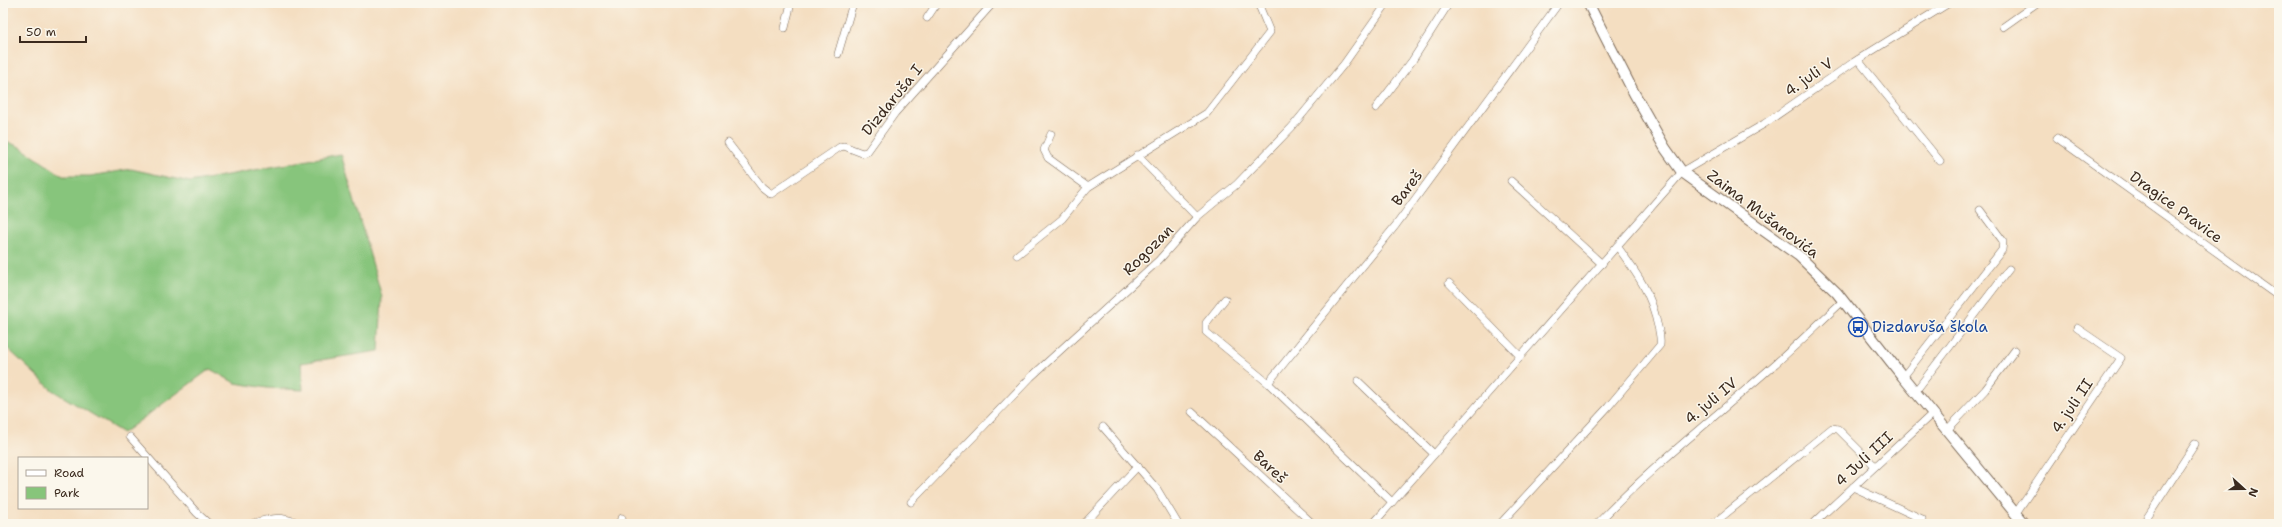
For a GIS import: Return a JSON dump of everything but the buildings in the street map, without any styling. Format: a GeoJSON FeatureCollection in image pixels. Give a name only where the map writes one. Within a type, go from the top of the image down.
{"type":"FeatureCollection","features":[{"type":"Feature","properties":{"kind":"street"},"geometry":{"type":"LineString","coordinates":[[785,28],[791,3]]}},
{"type":"Feature","properties":{"kind":"street"},"geometry":{"type":"LineString","coordinates":[[838,54],[853,3]]}},
{"type":"Feature","properties":{"kind":"street"},"geometry":{"type":"LineString","coordinates":[[927,18],[937,3]]}},
{"type":"Feature","properties":{"kind":"street","name":"Dizdaruša I"},"geometry":{"type":"LineString","coordinates":[[728,143],[762,187],[771,194],[840,147],[844,146],[862,154],[867,152],[895,113],[993,3]]}},
{"type":"Feature","properties":{"kind":"street"},"geometry":{"type":"LineString","coordinates":[[1018,255],[1062,219],[1088,187],[1137,155],[1207,113],[1239,74],[1270,32],[1258,3]]}},
{"type":"Feature","properties":{"kind":"street","name":"Rogozan"},"geometry":{"type":"LineString","coordinates":[[911,502],[1031,377],[1159,260],[1197,217],[1236,184],[1292,128],[1344,64],[1386,3]]}},
{"type":"Feature","properties":{"kind":"street"},"geometry":{"type":"LineString","coordinates":[[1376,108],[1412,61],[1449,3]]}},
{"type":"Feature","properties":{"kind":"street","name":"Bareš"},"geometry":{"type":"LineString","coordinates":[[1268,383],[1396,225],[1559,3]]}},
{"type":"Feature","properties":{"kind":"street","name":"Zaima Mušanovića"},"geometry":{"type":"LineString","coordinates":[[1588,3],[1634,93],[1665,148],[1682,172],[1805,260],[1844,301],[1915,392],[1948,430],[2024,524]]}},
{"type":"Feature","properties":{"kind":"street","name":"4. juli V"},"geometry":{"type":"LineString","coordinates":[[1682,172],[1764,124],[1858,60],[1949,3]]}},
{"type":"Feature","properties":{"kind":"street"},"geometry":{"type":"LineString","coordinates":[[2003,27],[2037,3]]}},
{"type":"Feature","properties":{"kind":"street"},"geometry":{"type":"LineString","coordinates":[[1858,60],[1940,161]]}},
{"type":"Feature","properties":{"kind":"street"},"geometry":{"type":"LineString","coordinates":[[1051,134],[1044,150],[1048,158],[1088,187]]}},
{"type":"Feature","properties":{"kind":"street","name":"Dragice Pravice"},"geometry":{"type":"LineString","coordinates":[[2057,138],[2279,297]]}},
{"type":"Feature","properties":{"kind":"street"},"geometry":{"type":"LineString","coordinates":[[1137,155],[1197,217]]}},
{"type":"Feature","properties":{"kind":"street"},"geometry":{"type":"LineString","coordinates":[[1373,524],[1682,172]]}},
{"type":"Feature","properties":{"kind":"street"},"geometry":{"type":"LineString","coordinates":[[1511,181],[1602,264]]}},
{"type":"Feature","properties":{"kind":"street"},"geometry":{"type":"LineString","coordinates":[[1903,377],[2002,250],[2003,241],[1980,210]]}},
{"type":"Feature","properties":{"kind":"street"},"geometry":{"type":"LineString","coordinates":[[1500,524],[1608,406],[1660,345],[1654,309],[1648,292],[1640,277],[1617,246]]}},
{"type":"Feature","properties":{"kind":"street"},"geometry":{"type":"LineString","coordinates":[[1915,392],[2009,269]]}},
{"type":"Feature","properties":{"kind":"street"},"geometry":{"type":"LineString","coordinates":[[1449,284],[1520,356]]}},
{"type":"Feature","properties":{"kind":"street"},"geometry":{"type":"LineString","coordinates":[[1225,298],[1206,323],[1206,332],[1268,383],[1392,502]]}},
{"type":"Feature","properties":{"kind":"street","name":"4. juli IV"},"geometry":{"type":"LineString","coordinates":[[1597,524],[1631,489],[1680,444],[1774,365],[1844,301]]}},
{"type":"Feature","properties":{"kind":"street","name":"4. juli II"},"geometry":{"type":"LineString","coordinates":[[2016,513],[2121,358],[2077,328]]}},
{"type":"Feature","properties":{"kind":"street"},"geometry":{"type":"LineString","coordinates":[[1948,430],[1985,390],[2015,350]]}},
{"type":"Feature","properties":{"kind":"street"},"geometry":{"type":"LineString","coordinates":[[1358,381],[1434,454]]}},
{"type":"Feature","properties":{"kind":"street","name":"Bareš"},"geometry":{"type":"LineString","coordinates":[[1192,412],[1313,524]]}},
{"type":"Feature","properties":{"kind":"street","name":"4 Juli III"},"geometry":{"type":"LineString","coordinates":[[1816,523],[1932,413]]}},
{"type":"Feature","properties":{"kind":"street"},"geometry":{"type":"LineString","coordinates":[[1103,427],[1157,489],[1178,524]]}},
{"type":"Feature","properties":{"kind":"street"},"geometry":{"type":"LineString","coordinates":[[1713,524],[1832,428],[1838,430],[1875,466]]}},
{"type":"Feature","properties":{"kind":"street"},"geometry":{"type":"LineString","coordinates":[[130,437],[209,524]]}},
{"type":"Feature","properties":{"kind":"street"},"geometry":{"type":"LineString","coordinates":[[2143,524],[2195,444]]}},
{"type":"Feature","properties":{"kind":"street"},"geometry":{"type":"LineString","coordinates":[[1084,524],[1138,466]]}},
{"type":"Feature","properties":{"kind":"street"},"geometry":{"type":"LineString","coordinates":[[1853,487],[1922,519]]}},
{"type":"Feature","properties":{"kind":"street"},"geometry":{"type":"LineString","coordinates":[[252,524],[267,518],[283,517],[300,524]]}},
{"type":"Feature","properties":{"kind":"green space"},"geometry":{"type":"Polygon","coordinates":[[[3,140],[20,147],[63,176],[90,176],[131,169],[190,182],[341,154],[382,297],[379,351],[301,363],[303,390],[267,388],[235,383],[210,369],[123,433],[52,390],[3,344],[3,140]]]}},
{"type":"Feature","properties":{"kind":"place","name":"Dizdaruša škola"},"geometry":{"type":"Point","coordinates":[1858,327]}}]}
